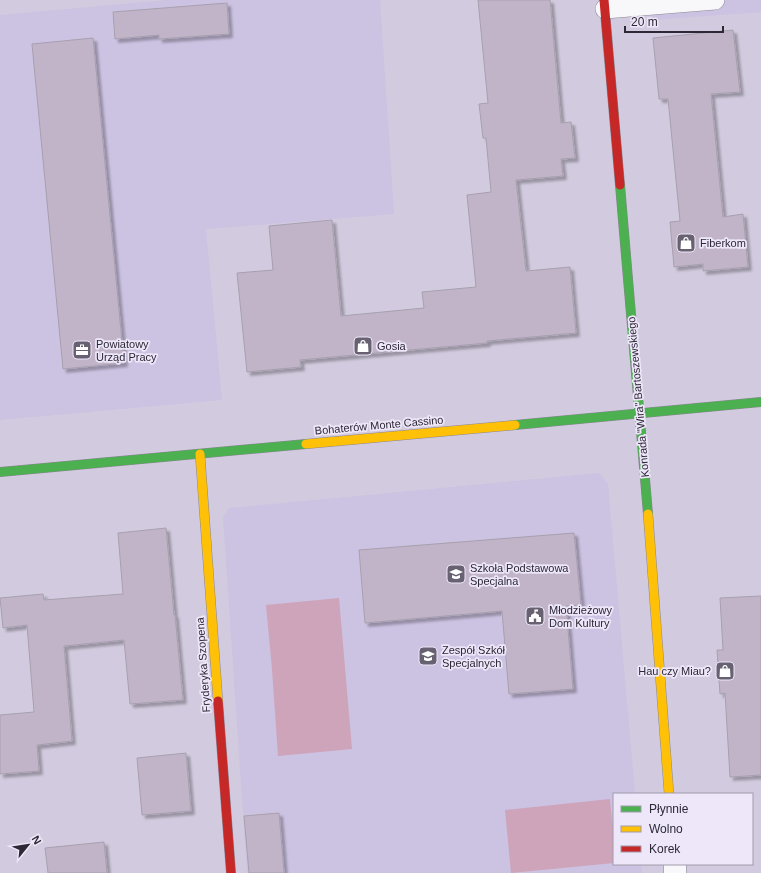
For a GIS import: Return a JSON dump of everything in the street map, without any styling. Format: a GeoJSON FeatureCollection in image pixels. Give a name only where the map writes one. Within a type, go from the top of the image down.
{"type":"FeatureCollection","features":[{"type":"Feature","properties":{"kind":"street","name":"Konrada \"Wira\" Bartoszewskiego"},"geometry":{"type":"LineString","coordinates":[[604,5],[639,413],[669,793]]}},
{"type":"Feature","properties":{"kind":"street","name":"Bohaterów Monte Cassino"},"geometry":{"type":"LineString","coordinates":[[0,472],[761,402]]}},
{"type":"Feature","properties":{"kind":"street","name":"Fryderyka Szopena"},"geometry":{"type":"LineString","coordinates":[[200,454],[231,873]]}},
{"type":"Feature","properties":{"kind":"lane"},"geometry":{"type":"LineString","coordinates":[[604,5],[715,0]]}},
{"type":"Feature","properties":{"kind":"shaded area"},"geometry":{"type":"Polygon","coordinates":[[[167,0],[380,0],[394,214],[206,229],[222,400],[0,420],[0,15],[167,0]]]}},
{"type":"Feature","properties":{"kind":"shaded area"},"geometry":{"type":"Polygon","coordinates":[[[651,0],[761,0],[761,12],[653,20],[651,0]]]}},
{"type":"Feature","properties":{"kind":"shaded area","name":"Zespół Szkół Specjalnych"},"geometry":{"type":"Polygon","coordinates":[[[599,473],[608,484],[635,793],[613,793],[613,865],[641,865],[642,873],[247,873],[223,518],[229,508],[599,473]]]}},
{"type":"Feature","properties":{"kind":"shaded area"},"geometry":{"type":"Polygon","coordinates":[[[339,598],[352,749],[278,756],[266,605],[339,598]]]}},
{"type":"Feature","properties":{"kind":"shaded area"},"geometry":{"type":"Polygon","coordinates":[[[610,799],[613,829],[613,863],[511,873],[505,810],[610,799]]]}},
{"type":"Feature","properties":{"kind":"building"},"geometry":{"type":"Polygon","coordinates":[[[478,0],[550,0],[561,123],[571,122],[575,158],[561,159],[563,176],[516,180],[526,271],[570,267],[576,333],[487,341],[487,343],[300,360],[301,367],[247,372],[237,273],[273,270],[269,226],[332,220],[341,316],[424,308],[422,292],[476,287],[467,195],[491,192],[486,138],[483,138],[479,104],[488,103],[478,0]]]}},
{"type":"Feature","properties":{"kind":"building"},"geometry":{"type":"Polygon","coordinates":[[[227,3],[229,34],[159,39],[159,35],[115,39],[113,12],[227,3]]]}},
{"type":"Feature","properties":{"kind":"building"},"geometry":{"type":"Polygon","coordinates":[[[733,30],[740,92],[711,94],[723,217],[743,214],[748,267],[703,271],[703,264],[674,267],[670,222],[680,221],[668,99],[659,99],[653,38],[733,30]]]}},
{"type":"Feature","properties":{"kind":"building"},"geometry":{"type":"Polygon","coordinates":[[[93,38],[124,363],[63,369],[32,44],[93,38]]]}},
{"type":"Feature","properties":{"kind":"building"},"geometry":{"type":"Polygon","coordinates":[[[166,528],[183,700],[130,704],[124,640],[64,646],[72,741],[37,745],[39,771],[0,774],[0,715],[34,712],[27,625],[3,628],[0,598],[43,594],[44,600],[123,594],[118,533],[166,528]]]}},
{"type":"Feature","properties":{"kind":"building"},"geometry":{"type":"Polygon","coordinates":[[[574,533],[581,605],[566,606],[573,689],[509,694],[502,611],[365,623],[359,550],[574,533]]]}},
{"type":"Feature","properties":{"kind":"building"},"geometry":{"type":"Polygon","coordinates":[[[761,596],[761,775],[730,777],[725,693],[720,694],[717,650],[723,650],[720,598],[761,596]]]}},
{"type":"Feature","properties":{"kind":"building"},"geometry":{"type":"Polygon","coordinates":[[[186,753],[191,811],[142,815],[137,758],[186,753]]]}},
{"type":"Feature","properties":{"kind":"building"},"geometry":{"type":"Polygon","coordinates":[[[279,813],[284,873],[249,873],[244,816],[279,813]]]}},
{"type":"Feature","properties":{"kind":"building"},"geometry":{"type":"Polygon","coordinates":[[[104,842],[107,873],[48,873],[45,848],[104,842]]]}},
{"type":"Feature","properties":{"kind":"traffic: fast"},"geometry":{"type":"LineString","coordinates":[[620,185],[648,514]]}},
{"type":"Feature","properties":{"kind":"traffic: fast"},"geometry":{"type":"LineString","coordinates":[[515,425],[761,402]]}},
{"type":"Feature","properties":{"kind":"traffic: fast"},"geometry":{"type":"LineString","coordinates":[[0,472],[306,444]]}},
{"type":"Feature","properties":{"kind":"traffic: slow"},"geometry":{"type":"LineString","coordinates":[[306,444],[515,425]]}},
{"type":"Feature","properties":{"kind":"traffic: slow"},"geometry":{"type":"LineString","coordinates":[[200,454],[218,701]]}},
{"type":"Feature","properties":{"kind":"traffic: slow"},"geometry":{"type":"LineString","coordinates":[[648,514],[669,793]]}},
{"type":"Feature","properties":{"kind":"traffic: jam"},"geometry":{"type":"LineString","coordinates":[[604,0],[620,185]]}},
{"type":"Feature","properties":{"kind":"traffic: jam"},"geometry":{"type":"LineString","coordinates":[[218,701],[231,873]]}},
{"type":"Feature","properties":{"kind":"place","name":"Fiberkom"},"geometry":{"type":"Point","coordinates":[686,243]}},
{"type":"Feature","properties":{"kind":"place","name":"Gosia"},"geometry":{"type":"Point","coordinates":[363,346]}},
{"type":"Feature","properties":{"kind":"place","name":"Powiatowy Urząd Pracy"},"geometry":{"type":"Point","coordinates":[82,350]}},
{"type":"Feature","properties":{"kind":"place","name":"Szkoła Podstawowa Specjalna"},"geometry":{"type":"Point","coordinates":[456,574]}},
{"type":"Feature","properties":{"kind":"place","name":"Młodzieżowy Dom Kultury"},"geometry":{"type":"Point","coordinates":[535,616]}},
{"type":"Feature","properties":{"kind":"place","name":"Zespół Szkół Specjalnych"},"geometry":{"type":"Point","coordinates":[428,656]}},
{"type":"Feature","properties":{"kind":"place","name":"Hau czy Miau?"},"geometry":{"type":"Point","coordinates":[725,671]}}]}
